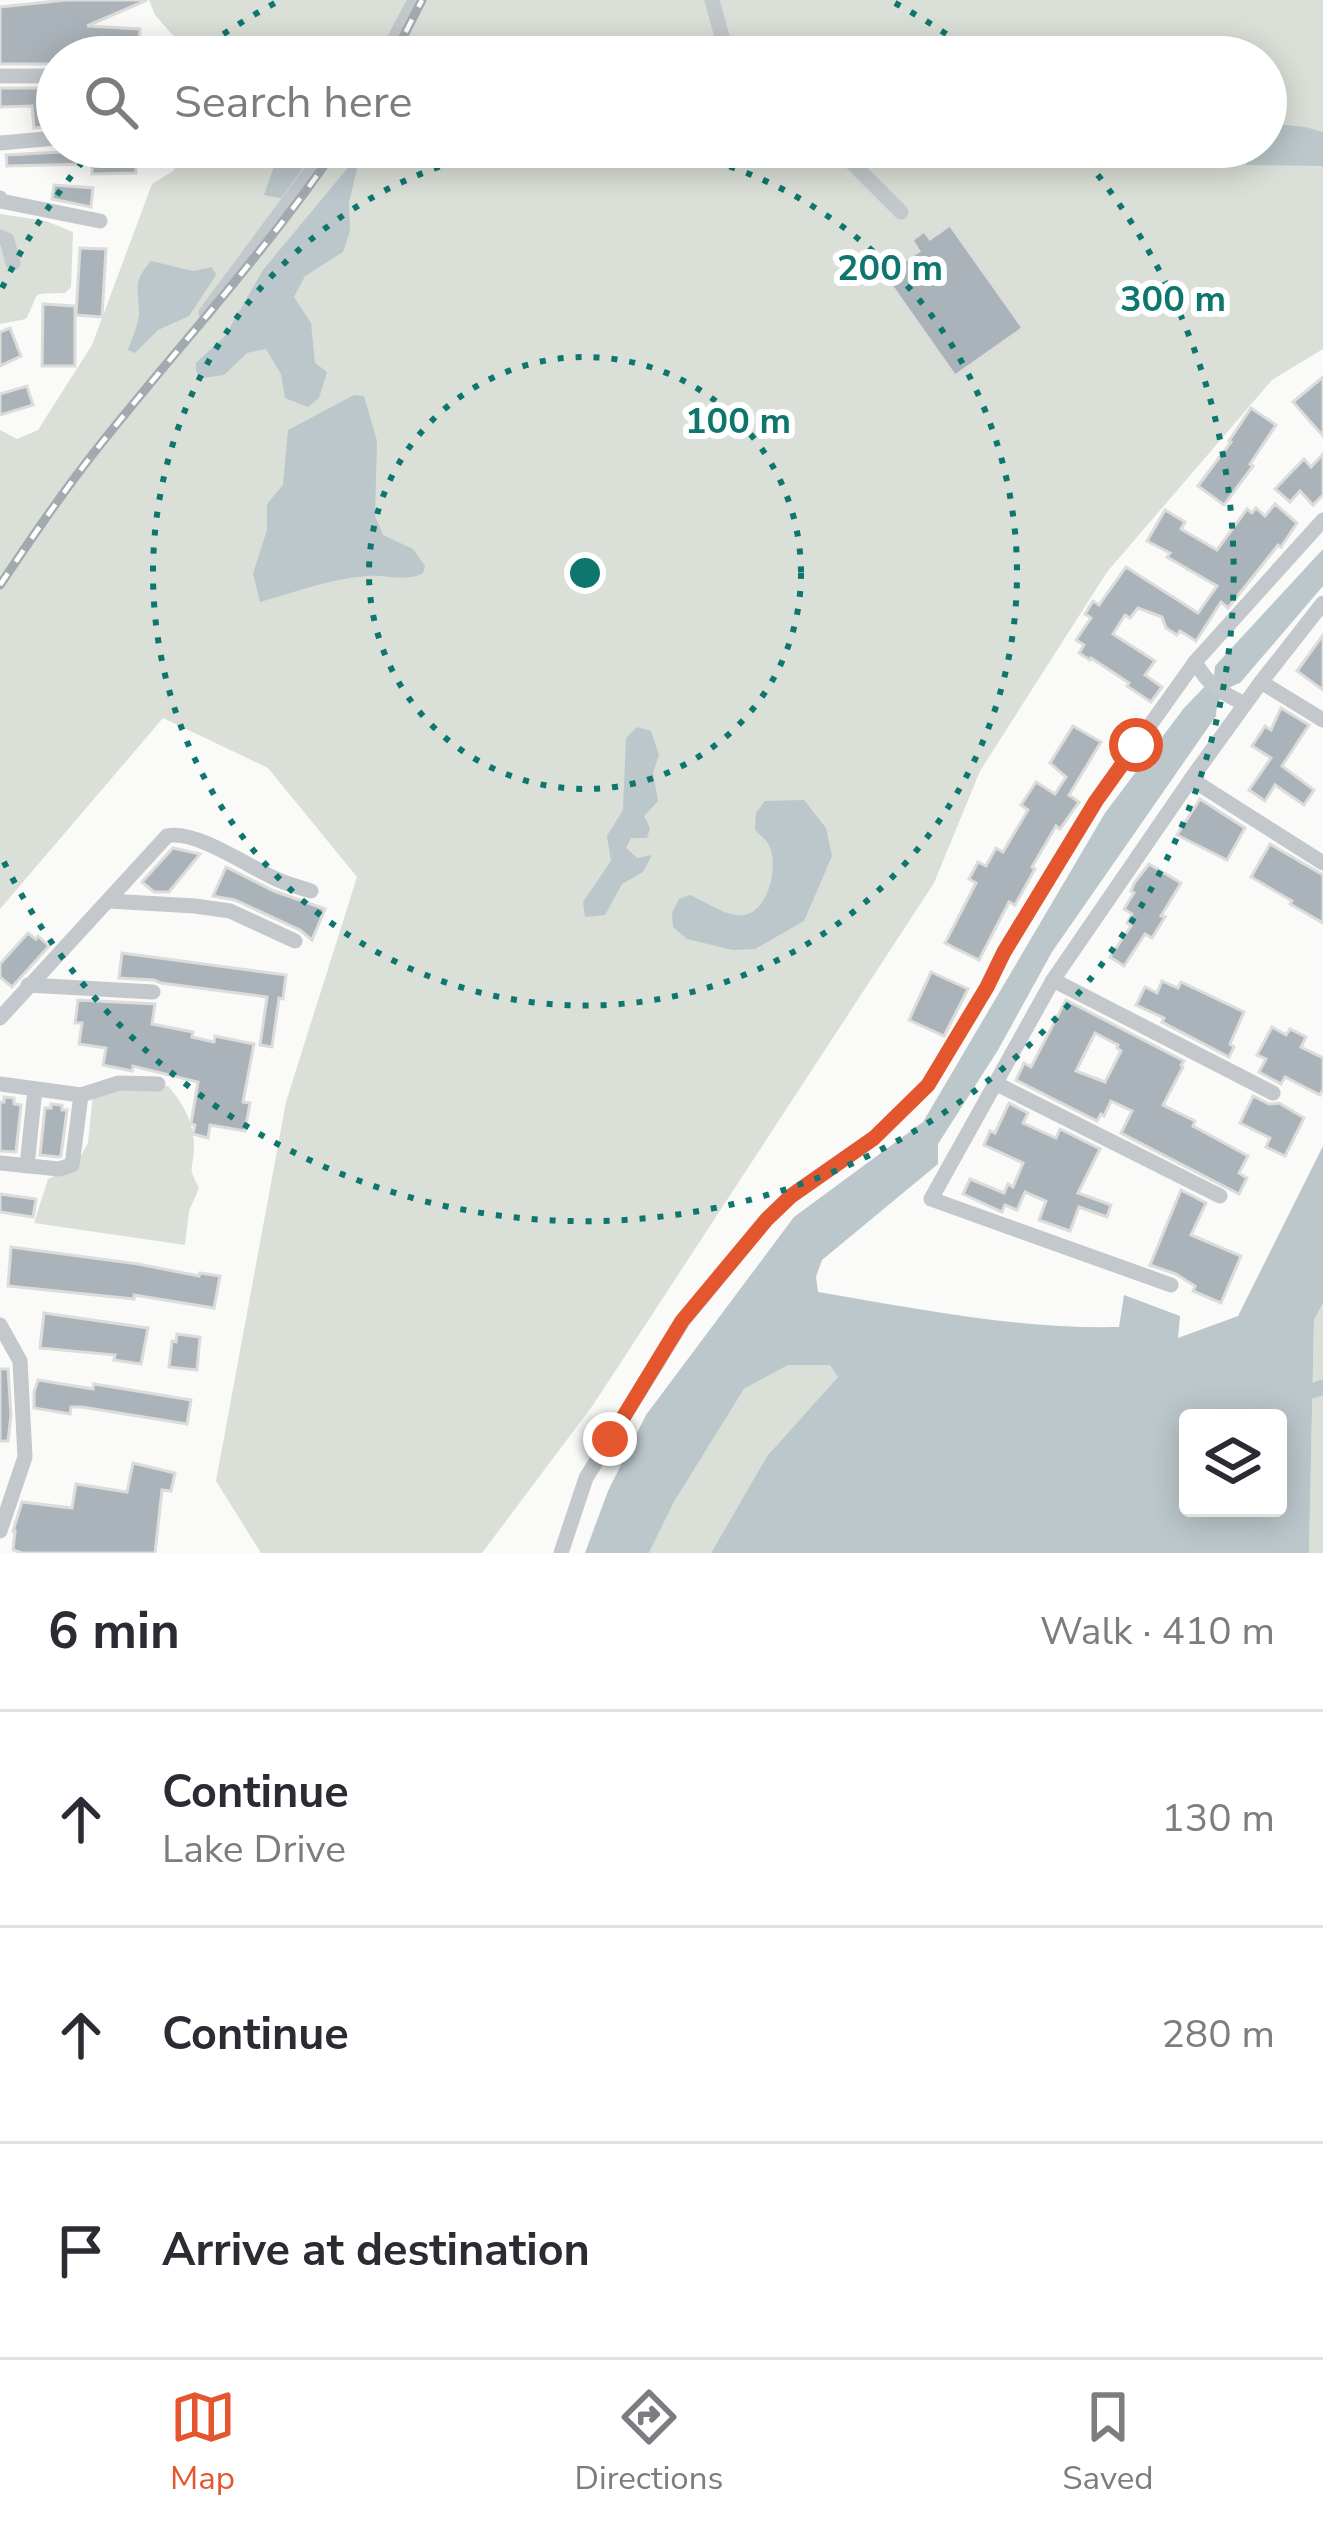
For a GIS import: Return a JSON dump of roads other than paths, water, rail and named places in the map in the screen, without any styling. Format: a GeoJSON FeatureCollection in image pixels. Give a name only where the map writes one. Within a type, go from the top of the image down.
{"type":"FeatureCollection","features":[{"type":"Feature","properties":{"kind":"street"},"geometry":{"type":"LineString","coordinates":[[396,36],[415,0]]}},
{"type":"Feature","properties":{"kind":"street"},"geometry":{"type":"LineString","coordinates":[[712,0],[722,36]]}},
{"type":"Feature","properties":{"kind":"street"},"geometry":{"type":"LineString","coordinates":[[0,76],[36,76]]}},
{"type":"Feature","properties":{"kind":"street"},"geometry":{"type":"LineString","coordinates":[[0,143],[36,140]]}},
{"type":"Feature","properties":{"kind":"street"},"geometry":{"type":"LineString","coordinates":[[206,313],[313,168]]}},
{"type":"Feature","properties":{"kind":"street"},"geometry":{"type":"LineString","coordinates":[[857,168],[901,212]]}},
{"type":"Feature","properties":{"kind":"street"},"geometry":{"type":"LineString","coordinates":[[0,198],[100,220]]}},
{"type":"Feature","properties":{"kind":"street"},"geometry":{"type":"LineString","coordinates":[[0,237],[7,240],[14,263]]}},
{"type":"Feature","properties":{"kind":"street"},"geometry":{"type":"LineString","coordinates":[[560,1553],[586,1478],[682,1321],[779,1208],[874,1138],[928,1085],[1096,801],[1195,662],[1323,520]]}},
{"type":"Feature","properties":{"kind":"street"},"geometry":{"type":"LineString","coordinates":[[1171,1285],[932,1199],[1052,980],[1191,779],[1323,603]]}},
{"type":"Feature","properties":{"kind":"street"},"geometry":{"type":"LineString","coordinates":[[1195,662],[1218,692],[1245,704]]}},
{"type":"Feature","properties":{"kind":"street"},"geometry":{"type":"LineString","coordinates":[[1261,682],[1323,720]]}},
{"type":"Feature","properties":{"kind":"street"},"geometry":{"type":"LineString","coordinates":[[1191,779],[1323,862]]}},
{"type":"Feature","properties":{"kind":"street"},"geometry":{"type":"LineString","coordinates":[[0,1018],[167,836],[176,833],[194,838],[282,882],[311,891]]}},
{"type":"Feature","properties":{"kind":"street"},"geometry":{"type":"LineString","coordinates":[[109,901],[230,911],[295,941]]}},
{"type":"Feature","properties":{"kind":"street"},"geometry":{"type":"LineString","coordinates":[[1052,980],[1273,1093]]}},
{"type":"Feature","properties":{"kind":"street"},"geometry":{"type":"LineString","coordinates":[[28,985],[153,992]]}},
{"type":"Feature","properties":{"kind":"street"},"geometry":{"type":"LineString","coordinates":[[0,1084],[81,1095],[119,1083],[158,1084]]}},
{"type":"Feature","properties":{"kind":"street"},"geometry":{"type":"LineString","coordinates":[[995,1083],[1220,1196]]}},
{"type":"Feature","properties":{"kind":"street"},"geometry":{"type":"LineString","coordinates":[[27,1166],[35,1089]]}},
{"type":"Feature","properties":{"kind":"street"},"geometry":{"type":"LineString","coordinates":[[0,1162],[58,1169],[72,1165],[81,1095]]}},
{"type":"Feature","properties":{"kind":"street"},"geometry":{"type":"LineString","coordinates":[[0,1324],[20,1361],[26,1456],[0,1531]]}},
{"type":"Feature","properties":{"kind":"waterway"},"geometry":{"type":"LineString","coordinates":[[1312,1391],[1323,1387]]}},
{"type":"Feature","properties":{"kind":"railway"},"geometry":{"type":"LineString","coordinates":[[404,36],[422,0]]}},
{"type":"Feature","properties":{"kind":"railway"},"geometry":{"type":"LineString","coordinates":[[0,585],[83,466],[322,168]]}}]}
